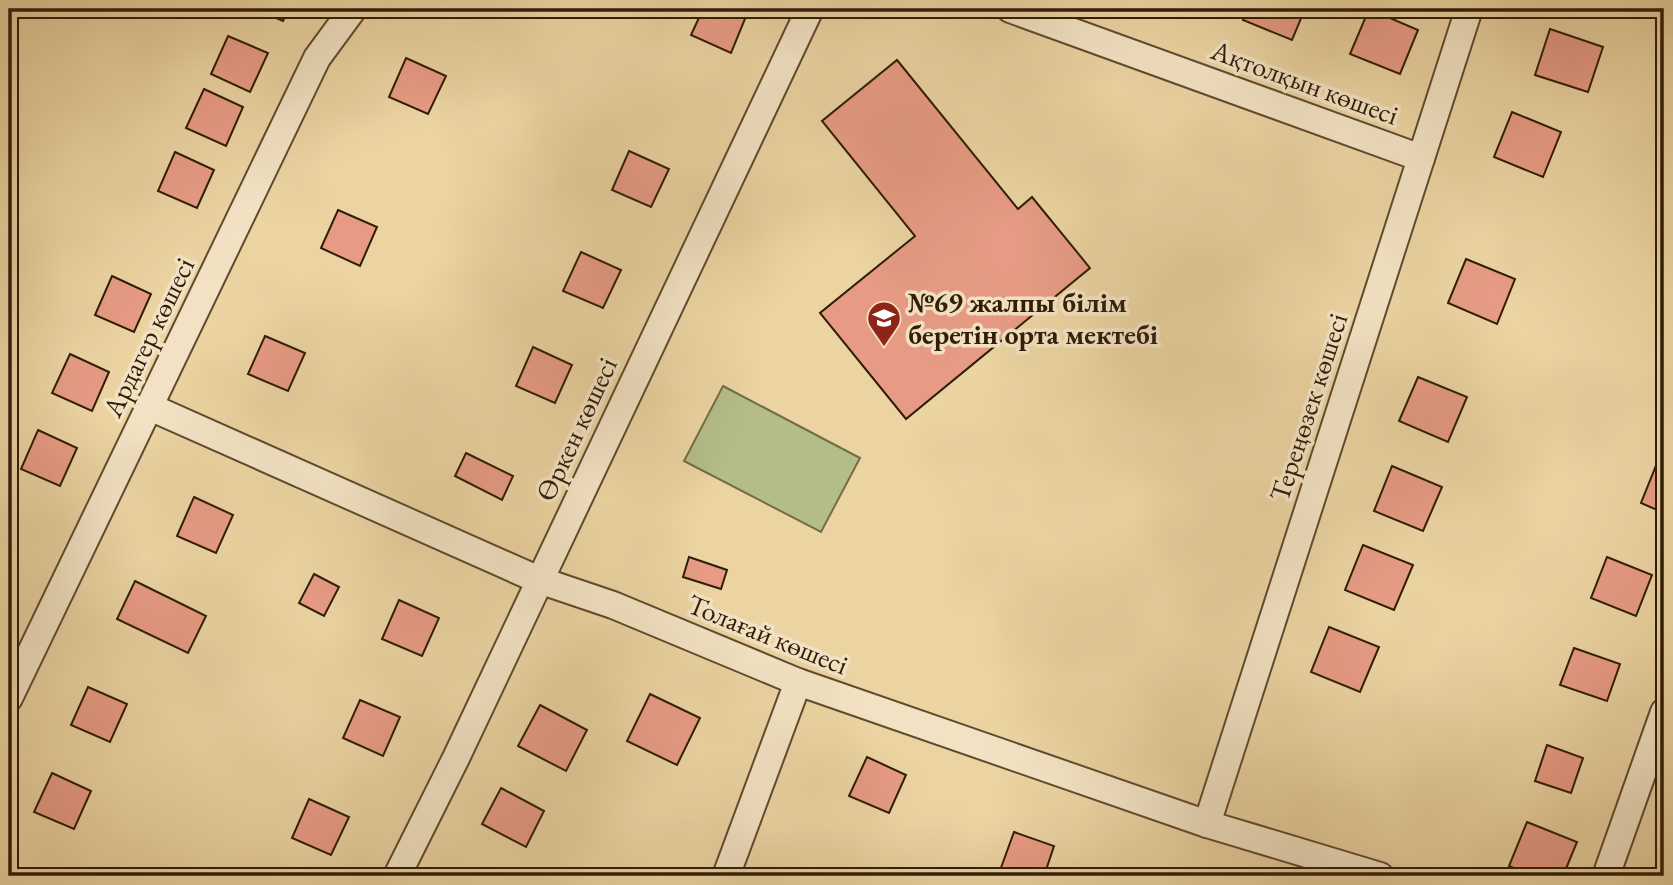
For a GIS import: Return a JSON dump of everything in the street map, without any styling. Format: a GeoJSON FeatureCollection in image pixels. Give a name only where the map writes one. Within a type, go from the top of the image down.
{"type":"FeatureCollection","features":[{"type":"Feature","properties":{"kind":"street","name":"Ардагер көшесі"},"geometry":{"type":"LineString","coordinates":[[9,698],[317,58],[353,9]]}},
{"type":"Feature","properties":{"kind":"street","name":"Өркен көшесі"},"geometry":{"type":"LineString","coordinates":[[397,876],[810,9]]}},
{"type":"Feature","properties":{"kind":"street","name":"Ақтолқын көшесі"},"geometry":{"type":"LineString","coordinates":[[1010,9],[1421,158]]}},
{"type":"Feature","properties":{"kind":"street","name":"Тереңөзек көшесі"},"geometry":{"type":"LineString","coordinates":[[1207,824],[1469,9]]}},
{"type":"Feature","properties":{"kind":"street","name":"Толағай көшесі"},"geometry":{"type":"LineString","coordinates":[[150,407],[539,580],[613,604],[798,682],[1207,824],[1380,876]]}},
{"type":"Feature","properties":{"kind":"street"},"geometry":{"type":"LineString","coordinates":[[726,876],[798,682]]}},
{"type":"Feature","properties":{"kind":"street"},"geometry":{"type":"LineString","coordinates":[[1606,876],[1664,712]]}},
{"type":"Feature","properties":{"kind":"green space"},"geometry":{"type":"Polygon","coordinates":[[[723,386],[860,458],[821,532],[684,461],[723,386]]]}},
{"type":"Feature","properties":{"kind":"building"},"geometry":{"type":"Polygon","coordinates":[[[255,9],[289,9],[283,21],[255,9]]]}},
{"type":"Feature","properties":{"kind":"building"},"geometry":{"type":"Polygon","coordinates":[[[703,9],[736,9],[747,14],[731,53],[691,35],[703,9]]]}},
{"type":"Feature","properties":{"kind":"building"},"geometry":{"type":"Polygon","coordinates":[[[1247,9],[1305,9],[1292,40],[1243,20],[1247,9]]]}},
{"type":"Feature","properties":{"kind":"building"},"geometry":{"type":"Polygon","coordinates":[[[1369,9],[1418,30],[1400,74],[1350,54],[1369,9]]]}},
{"type":"Feature","properties":{"kind":"building"},"geometry":{"type":"Polygon","coordinates":[[[1550,29],[1603,47],[1588,92],[1535,75],[1550,29]]]}},
{"type":"Feature","properties":{"kind":"building"},"geometry":{"type":"Polygon","coordinates":[[[228,36],[268,53],[250,92],[211,74],[228,36]]]}},
{"type":"Feature","properties":{"kind":"building"},"geometry":{"type":"Polygon","coordinates":[[[406,58],[446,76],[428,114],[389,97],[406,58]]]}},
{"type":"Feature","properties":{"kind":"building"},"geometry":{"type":"Polygon","coordinates":[[[897,60],[1018,209],[1032,197],[1090,268],[906,419],[820,313],[915,236],[822,121],[897,60]]]}},
{"type":"Feature","properties":{"kind":"building"},"geometry":{"type":"Polygon","coordinates":[[[204,89],[243,107],[226,146],[186,128],[204,89]]]}},
{"type":"Feature","properties":{"kind":"building"},"geometry":{"type":"Polygon","coordinates":[[[1512,112],[1561,132],[1543,177],[1494,157],[1512,112]]]}},
{"type":"Feature","properties":{"kind":"building"},"geometry":{"type":"Polygon","coordinates":[[[629,151],[669,169],[651,207],[612,190],[629,151]]]}},
{"type":"Feature","properties":{"kind":"building"},"geometry":{"type":"Polygon","coordinates":[[[175,152],[214,170],[197,208],[158,191],[175,152]]]}},
{"type":"Feature","properties":{"kind":"building"},"geometry":{"type":"Polygon","coordinates":[[[338,210],[377,227],[360,266],[321,248],[338,210]]]}},
{"type":"Feature","properties":{"kind":"building"},"geometry":{"type":"Polygon","coordinates":[[[581,252],[621,270],[603,308],[563,291],[581,252]]]}},
{"type":"Feature","properties":{"kind":"building"},"geometry":{"type":"Polygon","coordinates":[[[1466,259],[1515,279],[1497,324],[1448,303],[1466,259]]]}},
{"type":"Feature","properties":{"kind":"building"},"geometry":{"type":"Polygon","coordinates":[[[112,276],[151,294],[134,332],[95,315],[112,276]]]}},
{"type":"Feature","properties":{"kind":"building"},"geometry":{"type":"Polygon","coordinates":[[[265,336],[305,353],[288,391],[248,374],[265,336]]]}},
{"type":"Feature","properties":{"kind":"building"},"geometry":{"type":"Polygon","coordinates":[[[533,347],[572,365],[555,403],[516,386],[533,347]]]}},
{"type":"Feature","properties":{"kind":"building"},"geometry":{"type":"Polygon","coordinates":[[[70,354],[109,372],[92,411],[52,393],[70,354]]]}},
{"type":"Feature","properties":{"kind":"building"},"geometry":{"type":"Polygon","coordinates":[[[1418,377],[1467,397],[1448,442],[1399,421],[1418,377]]]}},
{"type":"Feature","properties":{"kind":"building"},"geometry":{"type":"Polygon","coordinates":[[[1664,400],[1664,421],[1657,418],[1664,400]]]}},
{"type":"Feature","properties":{"kind":"building"},"geometry":{"type":"Polygon","coordinates":[[[38,430],[77,448],[60,486],[21,469],[38,430]]]}},
{"type":"Feature","properties":{"kind":"building"},"geometry":{"type":"Polygon","coordinates":[[[466,453],[513,476],[502,500],[455,476],[466,453]]]}},
{"type":"Feature","properties":{"kind":"building"},"geometry":{"type":"Polygon","coordinates":[[[1659,458],[1664,460],[1664,513],[1641,503],[1659,458]]]}},
{"type":"Feature","properties":{"kind":"building"},"geometry":{"type":"Polygon","coordinates":[[[1392,466],[1442,487],[1423,531],[1374,511],[1392,466]]]}},
{"type":"Feature","properties":{"kind":"building"},"geometry":{"type":"Polygon","coordinates":[[[194,497],[233,515],[216,553],[177,536],[194,497]]]}},
{"type":"Feature","properties":{"kind":"building"},"geometry":{"type":"Polygon","coordinates":[[[1363,545],[1413,565],[1394,610],[1345,590],[1363,545]]]}},
{"type":"Feature","properties":{"kind":"building"},"geometry":{"type":"Polygon","coordinates":[[[689,557],[727,570],[721,589],[683,577],[689,557]]]}},
{"type":"Feature","properties":{"kind":"building"},"geometry":{"type":"Polygon","coordinates":[[[1607,557],[1652,575],[1636,616],[1591,598],[1607,557]]]}},
{"type":"Feature","properties":{"kind":"building"},"geometry":{"type":"Polygon","coordinates":[[[314,574],[339,587],[324,616],[299,603],[314,574]]]}},
{"type":"Feature","properties":{"kind":"building"},"geometry":{"type":"Polygon","coordinates":[[[135,581],[206,616],[188,653],[117,619],[135,581]]]}},
{"type":"Feature","properties":{"kind":"building"},"geometry":{"type":"Polygon","coordinates":[[[399,600],[439,618],[422,656],[382,639],[399,600]]]}},
{"type":"Feature","properties":{"kind":"building"},"geometry":{"type":"Polygon","coordinates":[[[1329,627],[1379,647],[1360,692],[1311,672],[1329,627]]]}},
{"type":"Feature","properties":{"kind":"building"},"geometry":{"type":"Polygon","coordinates":[[[1574,648],[1620,664],[1607,701],[1560,685],[1574,648]]]}},
{"type":"Feature","properties":{"kind":"building"},"geometry":{"type":"Polygon","coordinates":[[[88,687],[127,704],[110,742],[71,725],[88,687]]]}},
{"type":"Feature","properties":{"kind":"building"},"geometry":{"type":"Polygon","coordinates":[[[650,694],[700,718],[677,765],[627,741],[650,694]]]}},
{"type":"Feature","properties":{"kind":"building"},"geometry":{"type":"Polygon","coordinates":[[[360,700],[400,717],[383,756],[343,738],[360,700]]]}},
{"type":"Feature","properties":{"kind":"building"},"geometry":{"type":"Polygon","coordinates":[[[540,705],[587,730],[566,771],[518,746],[540,705]]]}},
{"type":"Feature","properties":{"kind":"building"},"geometry":{"type":"Polygon","coordinates":[[[1547,745],[1583,758],[1571,793],[1535,781],[1547,745]]]}},
{"type":"Feature","properties":{"kind":"building"},"geometry":{"type":"Polygon","coordinates":[[[867,757],[906,775],[889,813],[849,796],[867,757]]]}},
{"type":"Feature","properties":{"kind":"building"},"geometry":{"type":"Polygon","coordinates":[[[52,773],[91,791],[74,829],[34,812],[52,773]]]}},
{"type":"Feature","properties":{"kind":"building"},"geometry":{"type":"Polygon","coordinates":[[[501,788],[544,811],[526,847],[482,824],[501,788]]]}},
{"type":"Feature","properties":{"kind":"building"},"geometry":{"type":"Polygon","coordinates":[[[309,799],[349,817],[331,855],[292,838],[309,799]]]}},
{"type":"Feature","properties":{"kind":"building"},"geometry":{"type":"Polygon","coordinates":[[[1527,822],[1577,842],[1563,876],[1533,876],[1509,866],[1527,822]]]}},
{"type":"Feature","properties":{"kind":"building"},"geometry":{"type":"Polygon","coordinates":[[[1014,832],[1054,846],[1044,876],[998,876],[1014,832]]]}},
{"type":"Feature","properties":{"kind":"building"},"geometry":{"type":"Polygon","coordinates":[[[9,868],[28,876],[9,876],[9,868]]]}},
{"type":"Feature","properties":{"kind":"place","name":"№69 жалпы білім беретін орта мектебі"},"geometry":{"type":"Point","coordinates":[884,348]}}]}
